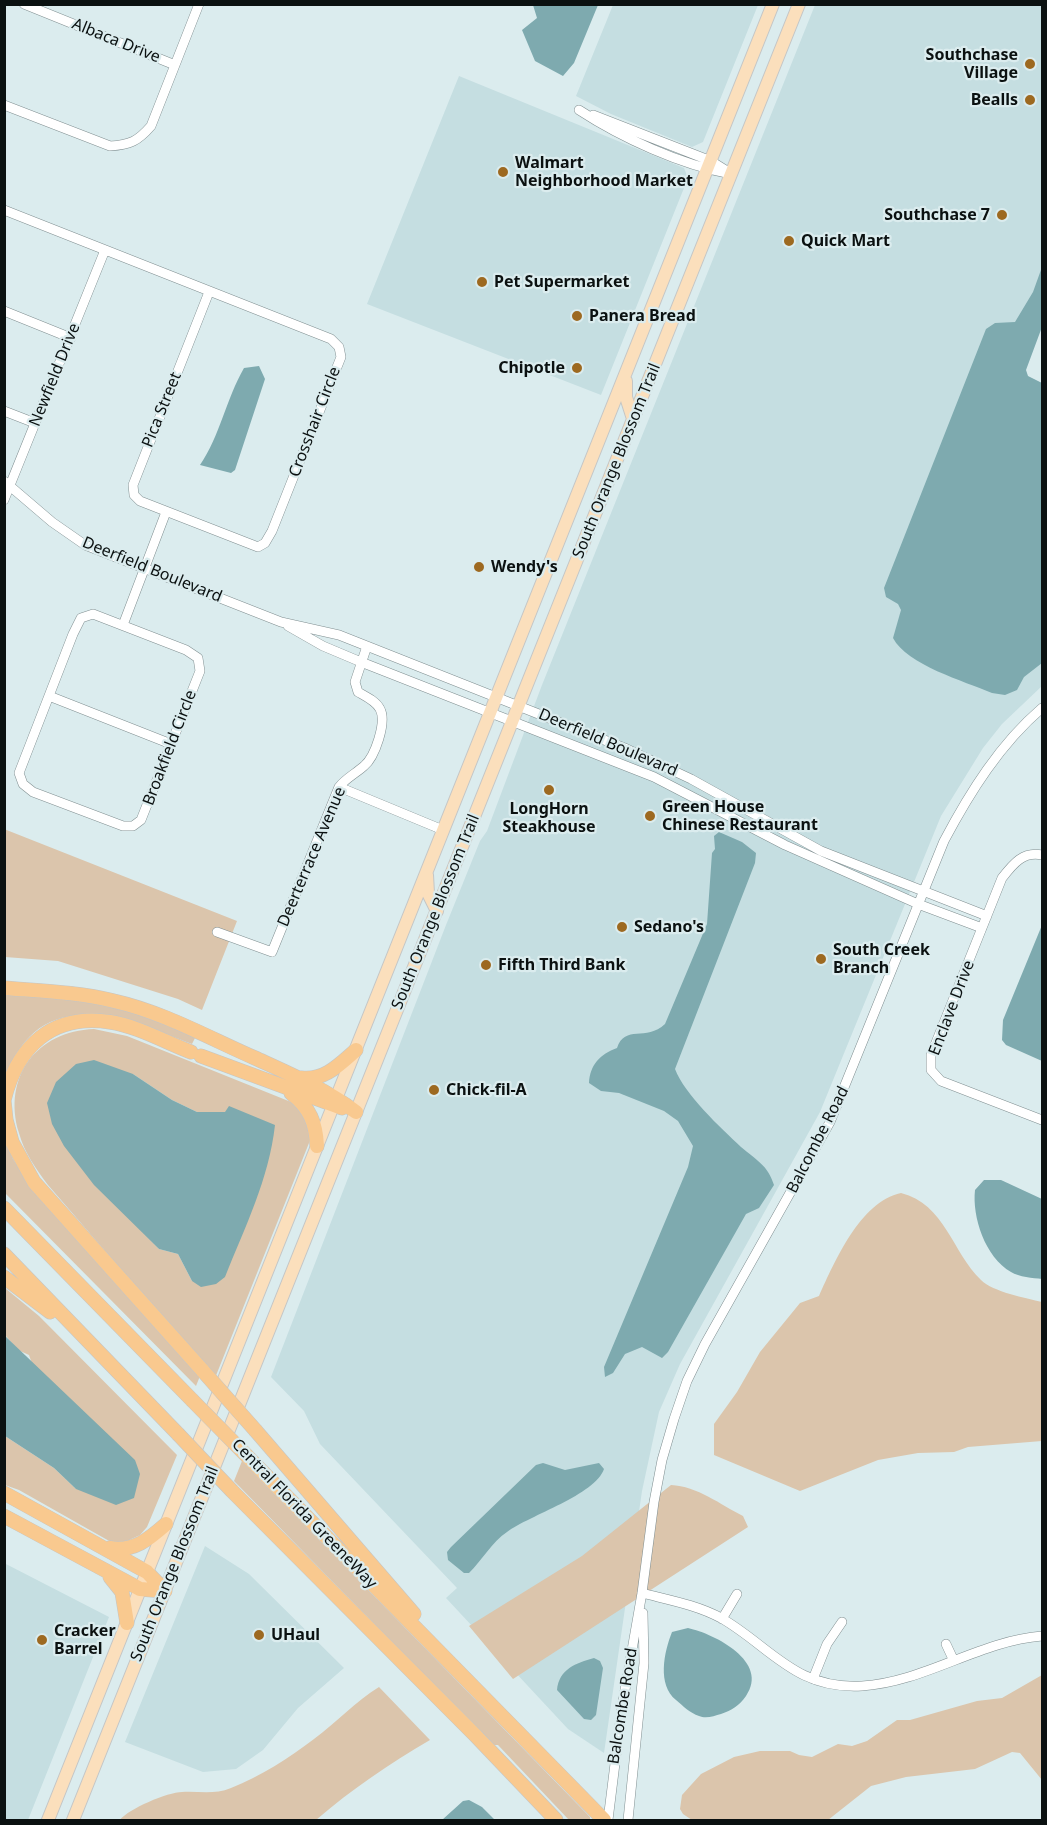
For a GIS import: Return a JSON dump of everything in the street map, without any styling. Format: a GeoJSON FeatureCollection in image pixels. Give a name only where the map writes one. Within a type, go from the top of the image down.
{"type":"FeatureCollection","features":[{"type":"Feature","properties":{"kind":"highway"},"geometry":{"type":"LineString","coordinates":[[4,988],[77,994],[133,1006],[181,1024],[297,1078],[356,1112]]}},
{"type":"Feature","properties":{"kind":"highway"},"geometry":{"type":"LineString","coordinates":[[335,1101],[282,1087],[111,1022],[92,1021],[62,1026],[45,1034],[24,1053],[14,1069],[4,1101],[12,1142],[34,1182],[256,1431],[499,1713]]}},
{"type":"Feature","properties":{"kind":"highway"},"geometry":{"type":"LineString","coordinates":[[297,1078],[318,1077],[334,1069],[356,1050]]}},
{"type":"Feature","properties":{"kind":"highway"},"geometry":{"type":"LineString","coordinates":[[282,1087],[300,1100],[312,1116],[317,1146]]}},
{"type":"Feature","properties":{"kind":"highway","name":"Central Florida GreeneWay"},"geometry":{"type":"LineString","coordinates":[[4,1208],[606,1821]]}},
{"type":"Feature","properties":{"kind":"highway","name":"Central Florida GreeneWay"},"geometry":{"type":"LineString","coordinates":[[4,1254],[232,1491],[476,1736],[556,1821]]}},
{"type":"Feature","properties":{"kind":"highway"},"geometry":{"type":"LineString","coordinates":[[4,1277],[46,1308],[178,1434]]}},
{"type":"Feature","properties":{"kind":"highway"},"geometry":{"type":"LineString","coordinates":[[4,1493],[147,1572],[165,1591]]}},
{"type":"Feature","properties":{"kind":"highway"},"geometry":{"type":"LineString","coordinates":[[4,1516],[140,1589],[165,1591]]}},
{"type":"Feature","properties":{"kind":"highway"},"geometry":{"type":"LineString","coordinates":[[104,1547],[128,1549],[147,1541],[166,1524]]}},
{"type":"Feature","properties":{"kind":"highway"},"geometry":{"type":"LineString","coordinates":[[104,1571],[116,1581],[122,1592],[127,1623]]}},
{"type":"Feature","properties":{"kind":"main road","name":"South Orange Blossom Trail"},"geometry":{"type":"LineString","coordinates":[[48,1821],[773,4]]}},
{"type":"Feature","properties":{"kind":"main road","name":"South Orange Blossom Trail"},"geometry":{"type":"LineString","coordinates":[[73,1821],[799,4]]}},
{"type":"Feature","properties":{"kind":"main road"},"geometry":{"type":"LineString","coordinates":[[627,371],[626,397],[633,419]]}},
{"type":"Feature","properties":{"kind":"main road"},"geometry":{"type":"LineString","coordinates":[[427,871],[428,893],[436,911]]}},
{"type":"Feature","properties":{"kind":"street","name":"Albaca Drive"},"geometry":{"type":"LineString","coordinates":[[24,4],[175,65]]}},
{"type":"Feature","properties":{"kind":"street"},"geometry":{"type":"LineString","coordinates":[[4,105],[110,146],[127,145],[139,140],[150,126],[199,4]]}},
{"type":"Feature","properties":{"kind":"street"},"geometry":{"type":"LineString","coordinates":[[709,165],[608,129],[579,110],[731,174]]}},
{"type":"Feature","properties":{"kind":"street","name":"Crosshair Circle"},"geometry":{"type":"LineString","coordinates":[[4,210],[331,339],[339,347],[341,357],[265,543],[258,547],[250,545],[166,512]]}},
{"type":"Feature","properties":{"kind":"street","name":"Newfield Drive"},"geometry":{"type":"LineString","coordinates":[[4,500],[8,483],[36,423],[105,250]]}},
{"type":"Feature","properties":{"kind":"street","name":"Pica Street"},"geometry":{"type":"LineString","coordinates":[[166,512],[140,501],[134,495],[133,485],[209,292]]}},
{"type":"Feature","properties":{"kind":"street"},"geometry":{"type":"LineString","coordinates":[[4,311],[70,338]]}},
{"type":"Feature","properties":{"kind":"street"},"geometry":{"type":"LineString","coordinates":[[4,411],[36,423]]}},
{"type":"Feature","properties":{"kind":"street","name":"Deerfield Boulevard"},"geometry":{"type":"LineString","coordinates":[[8,483],[52,522],[85,545],[281,622],[339,635],[660,762],[821,851],[987,916]]}},
{"type":"Feature","properties":{"kind":"street"},"geometry":{"type":"LineString","coordinates":[[123,625],[166,512]]}},
{"type":"Feature","properties":{"kind":"street","name":"Broakfield Circle"},"geometry":{"type":"LineString","coordinates":[[93,614],[186,650],[198,658],[200,671],[141,820],[133,826],[123,826],[33,792],[23,784],[19,773],[49,696],[81,618],[93,614]]}},
{"type":"Feature","properties":{"kind":"street","name":"Deerfield Boulevard"},"geometry":{"type":"LineString","coordinates":[[281,622],[323,646],[361,662],[654,777],[785,845],[918,904],[982,928]]}},
{"type":"Feature","properties":{"kind":"street","name":"Deerterrace Avenue"},"geometry":{"type":"LineString","coordinates":[[217,932],[272,952],[339,788],[347,777],[366,766],[382,730],[381,710],[358,692],[355,682],[367,646]]}},
{"type":"Feature","properties":{"kind":"street"},"geometry":{"type":"LineString","coordinates":[[49,696],[171,744]]}},
{"type":"Feature","properties":{"kind":"street","name":"Balcombe Road"},"geometry":{"type":"LineString","coordinates":[[606,1821],[662,1460],[687,1382],[830,1122],[944,841],[965,802],[1004,747],[1042,708]]}},
{"type":"Feature","properties":{"kind":"street"},"geometry":{"type":"LineString","coordinates":[[654,777],[660,762]]}},
{"type":"Feature","properties":{"kind":"street"},"geometry":{"type":"LineString","coordinates":[[339,788],[443,830]]}},
{"type":"Feature","properties":{"kind":"street","name":"Enclave Drive"},"geometry":{"type":"LineString","coordinates":[[1042,855],[1033,854],[1017,860],[1002,878],[931,1056],[931,1070],[941,1080],[1042,1120]]}},
{"type":"Feature","properties":{"kind":"street"},"geometry":{"type":"LineString","coordinates":[[642,1593],[701,1608],[722,1619],[774,1659],[813,1679],[862,1686],[901,1680],[1003,1642],[1042,1636]]}},
{"type":"Feature","properties":{"kind":"street","name":"Balcombe Road"},"geometry":{"type":"LineString","coordinates":[[628,1821],[644,1663],[642,1593]]}},
{"type":"Feature","properties":{"kind":"street"},"geometry":{"type":"LineString","coordinates":[[722,1619],[737,1594]]}},
{"type":"Feature","properties":{"kind":"street"},"geometry":{"type":"LineString","coordinates":[[813,1679],[827,1644],[842,1622]]}},
{"type":"Feature","properties":{"kind":"street"},"geometry":{"type":"LineString","coordinates":[[946,1644],[953,1659]]}},
{"type":"Feature","properties":{"kind":"shaded area"},"geometry":{"type":"Polygon","coordinates":[[[613,5],[758,5],[703,142],[692,147],[611,114],[576,96],[613,5]]]}},
{"type":"Feature","properties":{"kind":"shaded area"},"geometry":{"type":"Polygon","coordinates":[[[815,5],[1042,5],[1042,287],[953,512],[1042,558],[1042,686],[1002,724],[983,748],[941,816],[820,1112],[680,1364],[659,1412],[642,1491],[604,1753],[568,1729],[446,1598],[457,1588],[320,1444],[304,1411],[271,1377],[446,925],[480,841],[487,831],[542,685],[815,5]]]}},
{"type":"Feature","properties":{"kind":"shaded area"},"geometry":{"type":"Polygon","coordinates":[[[459,76],[684,168],[688,178],[601,395],[367,304],[459,76]]]}},
{"type":"Feature","properties":{"kind":"shaded area"},"geometry":{"type":"Polygon","coordinates":[[[4,829],[237,921],[202,1010],[178,999],[58,961],[5,957],[4,829]]]}},
{"type":"Feature","properties":{"kind":"shaded area"},"geometry":{"type":"Polygon","coordinates":[[[5,991],[114,1004],[196,1036],[192,1044],[112,1018],[86,1015],[62,1018],[40,1028],[21,1047],[5,1077],[5,991]]]}},
{"type":"Feature","properties":{"kind":"shaded area"},"geometry":{"type":"Polygon","coordinates":[[[94,1029],[127,1036],[291,1102],[301,1109],[307,1120],[310,1131],[309,1143],[215,1378],[48,1185],[24,1147],[15,1113],[20,1076],[29,1061],[41,1048],[56,1038],[94,1029]],[[133,1074],[93,1180],[159,1249],[178,1254],[192,1281],[225,1112],[197,1112],[172,1100],[133,1074]]]}},
{"type":"Feature","properties":{"kind":"shaded area"},"geometry":{"type":"Polygon","coordinates":[[[4,1139],[13,1159],[33,1189],[200,1376],[196,1386],[5,1193],[4,1139]]]}},
{"type":"Feature","properties":{"kind":"shaded area"},"geometry":{"type":"Polygon","coordinates":[[[901,1193],[928,1207],[947,1230],[971,1269],[986,1284],[1010,1294],[1042,1302],[1042,1441],[968,1447],[954,1452],[918,1453],[878,1460],[800,1491],[714,1455],[714,1424],[737,1392],[760,1352],[800,1303],[819,1296],[841,1250],[861,1220],[886,1199],[901,1193]]]}},
{"type":"Feature","properties":{"kind":"shaded area"},"geometry":{"type":"Polygon","coordinates":[[[5,1288],[39,1316],[177,1455],[147,1527],[140,1535],[125,1542],[111,1542],[19,1490],[5,1485],[5,1436],[54,1468],[76,1489],[29,1355],[18,1350],[5,1335],[5,1288]]]}},
{"type":"Feature","properties":{"kind":"shaded area"},"geometry":{"type":"Polygon","coordinates":[[[242,1461],[590,1817],[590,1820],[569,1820],[498,1745],[493,1745],[234,1481],[242,1461]]]}},
{"type":"Feature","properties":{"kind":"shaded area"},"geometry":{"type":"Polygon","coordinates":[[[671,1485],[690,1489],[743,1516],[748,1527],[513,1679],[469,1626],[582,1556],[671,1485]]]}},
{"type":"Feature","properties":{"kind":"shaded area"},"geometry":{"type":"Polygon","coordinates":[[[205,1546],[249,1574],[344,1668],[298,1708],[263,1750],[236,1769],[203,1772],[125,1742],[205,1546]]]}},
{"type":"Feature","properties":{"kind":"shaded area"},"geometry":{"type":"Polygon","coordinates":[[[4,1563],[109,1617],[28,1820],[5,1820],[4,1563]]]}},
{"type":"Feature","properties":{"kind":"shaded area"},"geometry":{"type":"Polygon","coordinates":[[[1042,1675],[1042,1780],[1020,1753],[1012,1752],[975,1769],[906,1777],[871,1786],[828,1820],[692,1820],[680,1809],[682,1795],[701,1774],[734,1757],[760,1751],[790,1751],[812,1757],[838,1744],[852,1746],[867,1741],[897,1720],[910,1720],[977,1701],[1002,1698],[1042,1675]]]}},
{"type":"Feature","properties":{"kind":"shaded area"},"geometry":{"type":"Polygon","coordinates":[[[379,1687],[430,1740],[371,1777],[316,1820],[120,1820],[139,1806],[168,1795],[182,1792],[219,1791],[253,1778],[304,1746],[379,1687]]]}},
{"type":"Feature","properties":{"kind":"water"},"geometry":{"type":"Polygon","coordinates":[[[533,5],[598,5],[574,63],[563,76],[535,61],[522,30],[537,18],[533,5]]]}},
{"type":"Feature","properties":{"kind":"water"},"geometry":{"type":"Polygon","coordinates":[[[1042,267],[1042,327],[1026,370],[1028,376],[1042,383],[1042,663],[1024,677],[1017,690],[1005,695],[992,693],[937,671],[900,648],[893,638],[901,610],[898,604],[886,597],[884,588],[986,329],[995,323],[1015,322],[1033,292],[1042,267]]]}},
{"type":"Feature","properties":{"kind":"water"},"geometry":{"type":"Polygon","coordinates":[[[259,366],[265,379],[235,470],[231,473],[200,465],[213,442],[244,368],[259,366]]]}},
{"type":"Feature","properties":{"kind":"water"},"geometry":{"type":"Polygon","coordinates":[[[719,832],[742,842],[756,853],[755,863],[675,1069],[695,1100],[723,1130],[765,1168],[774,1185],[759,1208],[746,1214],[668,1352],[662,1358],[642,1347],[625,1354],[613,1373],[605,1377],[604,1367],[688,1167],[693,1146],[678,1121],[664,1111],[619,1093],[601,1091],[589,1083],[591,1071],[597,1061],[606,1053],[617,1048],[625,1037],[651,1032],[665,1024],[707,924],[712,853],[715,849],[714,836],[719,832]]]}},
{"type":"Feature","properties":{"kind":"water"},"geometry":{"type":"Polygon","coordinates":[[[1042,925],[1042,1061],[1006,1045],[1002,1040],[1003,1020],[1042,925]]]}},
{"type":"Feature","properties":{"kind":"water"},"geometry":{"type":"Polygon","coordinates":[[[94,1060],[133,1074],[172,1100],[197,1112],[225,1112],[229,1106],[275,1125],[262,1184],[225,1277],[216,1284],[201,1287],[192,1281],[178,1254],[159,1249],[94,1185],[64,1146],[52,1124],[47,1103],[56,1082],[76,1064],[94,1060]]]}},
{"type":"Feature","properties":{"kind":"water"},"geometry":{"type":"Polygon","coordinates":[[[984,1180],[1001,1180],[1042,1199],[1042,1279],[1011,1272],[994,1257],[987,1247],[978,1224],[975,1201],[975,1190],[984,1180]]]}},
{"type":"Feature","properties":{"kind":"water"},"geometry":{"type":"Polygon","coordinates":[[[4,1335],[135,1460],[140,1474],[134,1498],[116,1505],[76,1489],[54,1468],[5,1436],[4,1335]]]}},
{"type":"Feature","properties":{"kind":"water"},"geometry":{"type":"Polygon","coordinates":[[[543,1463],[565,1470],[599,1463],[604,1469],[598,1478],[575,1496],[517,1525],[502,1536],[469,1573],[464,1573],[448,1560],[447,1552],[451,1547],[536,1465],[543,1463]]]}},
{"type":"Feature","properties":{"kind":"water"},"geometry":{"type":"Polygon","coordinates":[[[688,1628],[725,1643],[745,1661],[751,1672],[752,1684],[746,1696],[729,1711],[707,1717],[696,1715],[676,1700],[666,1686],[665,1658],[672,1632],[688,1628]]]}},
{"type":"Feature","properties":{"kind":"water"},"geometry":{"type":"Polygon","coordinates":[[[594,1658],[600,1661],[603,1668],[596,1715],[591,1720],[584,1719],[557,1690],[558,1683],[565,1672],[581,1662],[594,1658]]]}},
{"type":"Feature","properties":{"kind":"water"},"geometry":{"type":"Polygon","coordinates":[[[469,1800],[482,1807],[495,1820],[442,1820],[463,1801],[469,1800]]]}},
{"type":"Feature","properties":{"kind":"place","name":"Southchase Village"},"geometry":{"type":"Point","coordinates":[1030,64]}},
{"type":"Feature","properties":{"kind":"place","name":"Bealls"},"geometry":{"type":"Point","coordinates":[1030,100]}},
{"type":"Feature","properties":{"kind":"place","name":"Walmart Neighborhood Market"},"geometry":{"type":"Point","coordinates":[503,172]}},
{"type":"Feature","properties":{"kind":"place","name":"Southchase 7"},"geometry":{"type":"Point","coordinates":[1002,215]}},
{"type":"Feature","properties":{"kind":"place","name":"Quick Mart"},"geometry":{"type":"Point","coordinates":[789,241]}},
{"type":"Feature","properties":{"kind":"place","name":"Pet Supermarket"},"geometry":{"type":"Point","coordinates":[482,282]}},
{"type":"Feature","properties":{"kind":"place","name":"Panera Bread"},"geometry":{"type":"Point","coordinates":[577,316]}},
{"type":"Feature","properties":{"kind":"place","name":"Chipotle"},"geometry":{"type":"Point","coordinates":[577,368]}},
{"type":"Feature","properties":{"kind":"place","name":"Wendy's"},"geometry":{"type":"Point","coordinates":[479,567]}},
{"type":"Feature","properties":{"kind":"place","name":"LongHorn Steakhouse"},"geometry":{"type":"Point","coordinates":[549,790]}},
{"type":"Feature","properties":{"kind":"place","name":"Green House Chinese Restaurant"},"geometry":{"type":"Point","coordinates":[650,816]}},
{"type":"Feature","properties":{"kind":"place","name":"Sedano's"},"geometry":{"type":"Point","coordinates":[622,927]}},
{"type":"Feature","properties":{"kind":"place","name":"South Creek Branch"},"geometry":{"type":"Point","coordinates":[821,959]}},
{"type":"Feature","properties":{"kind":"place","name":"Fifth Third Bank"},"geometry":{"type":"Point","coordinates":[486,965]}},
{"type":"Feature","properties":{"kind":"place","name":"Chick-fil-A"},"geometry":{"type":"Point","coordinates":[434,1090]}},
{"type":"Feature","properties":{"kind":"place","name":"UHaul"},"geometry":{"type":"Point","coordinates":[259,1635]}},
{"type":"Feature","properties":{"kind":"place","name":"Cracker Barrel"},"geometry":{"type":"Point","coordinates":[42,1640]}}]}
